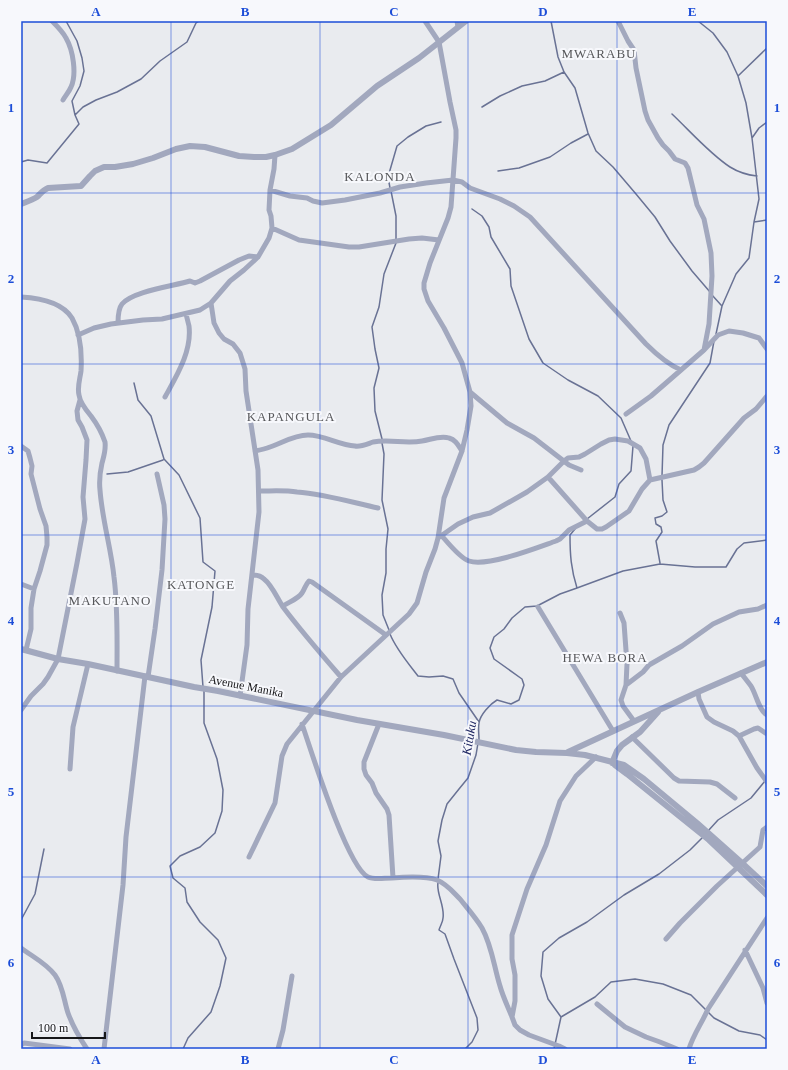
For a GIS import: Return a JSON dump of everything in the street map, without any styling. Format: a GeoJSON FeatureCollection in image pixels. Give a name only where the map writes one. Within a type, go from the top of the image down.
{"type":"FeatureCollection","features":[{"type":"Feature","properties":{"kind":"street"},"geometry":{"type":"LineString","coordinates":[[52,21],[66,37],[74,63],[72,86],[63,100]]}},
{"type":"Feature","properties":{"kind":"street"},"geometry":{"type":"LineString","coordinates":[[249,857],[276,803],[282,756],[287,744],[342,677],[409,614],[417,604],[426,572],[440,537],[444,498],[462,450],[470,416],[470,392],[460,358],[425,295],[424,283],[430,263],[448,218],[452,197],[456,130],[439,42],[425,21]]}},
{"type":"Feature","properties":{"kind":"street"},"geometry":{"type":"LineString","coordinates":[[21,204],[32,200],[48,188],[81,186],[95,171],[104,167],[132,164],[176,149],[190,146],[205,147],[239,156],[254,158],[275,155],[292,149],[330,125],[377,86],[419,58],[439,42],[457,24],[466,21]]}},
{"type":"Feature","properties":{"kind":"street"},"geometry":{"type":"LineString","coordinates":[[618,21],[634,50],[636,68],[648,120],[663,145],[670,151],[675,159],[684,163],[688,168],[697,205],[704,218],[711,253],[712,276],[709,324],[704,350]]}},
{"type":"Feature","properties":{"kind":"street"},"geometry":{"type":"LineString","coordinates":[[78,335],[94,328],[118,322],[162,319],[186,314],[200,310],[211,303],[230,281],[258,257],[269,238],[272,228],[269,210],[270,190],[275,155]]}},
{"type":"Feature","properties":{"kind":"street"},"geometry":{"type":"LineString","coordinates":[[270,190],[290,196],[307,198],[322,203],[380,194],[400,187],[426,183],[453,180],[462,182],[470,188],[514,206],[530,217],[651,349],[670,365],[681,370]]}},
{"type":"Feature","properties":{"kind":"street"},"geometry":{"type":"LineString","coordinates":[[272,228],[299,240],[348,248],[409,239],[422,238],[439,240]]}},
{"type":"Feature","properties":{"kind":"street"},"geometry":{"type":"LineString","coordinates":[[118,322],[119,311],[122,304],[132,298],[158,288],[190,281],[195,283],[239,260],[249,256],[258,257]]}},
{"type":"Feature","properties":{"kind":"street"},"geometry":{"type":"LineString","coordinates":[[21,297],[48,301],[59,306],[72,317],[76,327],[82,356],[78,388],[79,396],[80,400],[96,422],[104,440],[105,447],[100,475],[100,484],[102,508],[114,576],[118,642],[117,670]]}},
{"type":"Feature","properties":{"kind":"street"},"geometry":{"type":"LineString","coordinates":[[211,303],[214,323],[219,333],[224,339],[233,344],[240,353],[244,369],[260,492],[248,609],[247,645],[240,696]]}},
{"type":"Feature","properties":{"kind":"street"},"geometry":{"type":"LineString","coordinates":[[166,396],[182,363],[189,341],[189,326],[186,314]]}},
{"type":"Feature","properties":{"kind":"street"},"geometry":{"type":"LineString","coordinates":[[626,414],[651,396],[704,350],[718,335],[729,331],[743,333],[759,338],[767,348]]}},
{"type":"Feature","properties":{"kind":"street"},"geometry":{"type":"LineString","coordinates":[[470,392],[507,423],[534,438],[573,467],[581,470]]}},
{"type":"Feature","properties":{"kind":"street"},"geometry":{"type":"LineString","coordinates":[[548,477],[587,521],[597,529],[602,529],[629,511],[642,489],[650,480],[694,470],[699,467],[711,456],[744,418],[756,409],[767,396]]}},
{"type":"Feature","properties":{"kind":"street"},"geometry":{"type":"LineString","coordinates":[[21,710],[48,678],[58,658],[85,519],[83,497],[87,440],[78,420],[77,411],[80,400]]}},
{"type":"Feature","properties":{"kind":"street"},"geometry":{"type":"LineString","coordinates":[[255,451],[269,448],[295,437],[308,435],[324,438],[344,445],[357,446],[373,442],[386,441],[404,443],[448,438],[457,443],[462,450]]}},
{"type":"Feature","properties":{"kind":"street"},"geometry":{"type":"LineString","coordinates":[[440,537],[458,524],[490,513],[527,492],[548,477],[564,460],[579,457],[609,440],[615,439],[628,441],[640,448],[646,459],[650,480]]}},
{"type":"Feature","properties":{"kind":"street"},"geometry":{"type":"LineString","coordinates":[[21,446],[28,451],[32,466],[31,474],[47,532],[47,545],[30,608],[31,629],[23,649]]}},
{"type":"Feature","properties":{"kind":"street"},"geometry":{"type":"LineString","coordinates":[[104,1049],[123,885],[126,837],[146,676],[155,629],[162,570],[165,519],[164,505],[157,474]]}},
{"type":"Feature","properties":{"kind":"street"},"geometry":{"type":"LineString","coordinates":[[260,492],[298,492],[378,508]]}},
{"type":"Feature","properties":{"kind":"street"},"geometry":{"type":"LineString","coordinates":[[440,537],[467,560],[474,562],[493,561],[556,541],[569,530],[587,521]]}},
{"type":"Feature","properties":{"kind":"street"},"geometry":{"type":"LineString","coordinates":[[252,575],[263,577],[267,581],[283,606],[305,635],[342,677]]}},
{"type":"Feature","properties":{"kind":"street"},"geometry":{"type":"LineString","coordinates":[[283,606],[298,597],[303,592],[309,581],[386,635]]}},
{"type":"Feature","properties":{"kind":"street"},"geometry":{"type":"LineString","coordinates":[[21,584],[34,589]]}},
{"type":"Feature","properties":{"kind":"street"},"geometry":{"type":"LineString","coordinates":[[626,685],[643,672],[649,665],[682,646],[713,624],[738,612],[758,609],[767,605]]}},
{"type":"Feature","properties":{"kind":"street"},"geometry":{"type":"LineString","coordinates":[[538,607],[613,731]]}},
{"type":"Feature","properties":{"kind":"street"},"geometry":{"type":"LineString","coordinates":[[620,613],[624,623],[626,636],[627,664],[626,685],[621,700],[623,706],[634,721]]}},
{"type":"Feature","properties":{"kind":"street","name":"Avenue Manika"},"geometry":{"type":"LineString","coordinates":[[23,649],[187,686],[379,724],[516,750],[585,755],[624,765],[644,779],[697,823],[740,865]]}},
{"type":"Feature","properties":{"kind":"street"},"geometry":{"type":"LineString","coordinates":[[567,753],[661,708],[767,662]]}},
{"type":"Feature","properties":{"kind":"street"},"geometry":{"type":"LineString","coordinates":[[70,769],[73,727],[88,664]]}},
{"type":"Feature","properties":{"kind":"street"},"geometry":{"type":"LineString","coordinates":[[741,673],[751,686],[762,710],[767,716]]}},
{"type":"Feature","properties":{"kind":"street"},"geometry":{"type":"LineString","coordinates":[[698,692],[699,699],[707,717],[733,731],[739,736],[757,768],[767,782]]}},
{"type":"Feature","properties":{"kind":"street"},"geometry":{"type":"LineString","coordinates":[[612,763],[617,751],[622,745],[644,728],[661,708]]}},
{"type":"Feature","properties":{"kind":"street"},"geometry":{"type":"LineString","coordinates":[[302,724],[329,804],[360,869],[367,877],[428,878],[437,880],[446,885],[471,913],[482,929],[491,952],[500,987],[512,1017],[520,1030],[565,1049]]}},
{"type":"Feature","properties":{"kind":"street"},"geometry":{"type":"LineString","coordinates":[[379,724],[364,762],[364,769],[389,815],[393,878]]}},
{"type":"Feature","properties":{"kind":"street"},"geometry":{"type":"LineString","coordinates":[[739,736],[754,728],[758,728],[767,734]]}},
{"type":"Feature","properties":{"kind":"street"},"geometry":{"type":"LineString","coordinates":[[632,737],[674,778],[679,781],[710,782],[717,784],[735,798]]}},
{"type":"Feature","properties":{"kind":"street"},"geometry":{"type":"LineString","coordinates":[[512,1017],[515,1001],[516,975],[512,959],[512,935],[527,889],[546,845],[560,802],[576,776],[596,757]]}},
{"type":"Feature","properties":{"kind":"street"},"geometry":{"type":"LineString","coordinates":[[666,938],[760,847],[763,830],[767,827]]}},
{"type":"Feature","properties":{"kind":"street"},"geometry":{"type":"LineString","coordinates":[[740,865],[767,886]]}},
{"type":"Feature","properties":{"kind":"street"},"geometry":{"type":"LineString","coordinates":[[740,865],[767,895]]}},
{"type":"Feature","properties":{"kind":"street"},"geometry":{"type":"LineString","coordinates":[[689,1049],[708,1010],[767,918]]}},
{"type":"Feature","properties":{"kind":"street"},"geometry":{"type":"LineString","coordinates":[[21,948],[45,964],[56,976],[65,998],[74,1029],[87,1049]]}},
{"type":"Feature","properties":{"kind":"street"},"geometry":{"type":"LineString","coordinates":[[746,950],[763,988],[767,1003]]}},
{"type":"Feature","properties":{"kind":"street"},"geometry":{"type":"LineString","coordinates":[[278,1049],[283,1030],[292,976]]}},
{"type":"Feature","properties":{"kind":"street"},"geometry":{"type":"LineString","coordinates":[[597,1004],[625,1027],[677,1049]]}},
{"type":"Feature","properties":{"kind":"street"},"geometry":{"type":"LineString","coordinates":[[22,1043],[70,1049]]}},
{"type":"Feature","properties":{"kind":"waterway"},"geometry":{"type":"LineString","coordinates":[[21,162],[28,160],[47,163],[79,124],[75,115],[72,101],[80,86],[84,71],[77,41],[66,21]]}},
{"type":"Feature","properties":{"kind":"waterway"},"geometry":{"type":"LineString","coordinates":[[75,115],[83,107],[117,92],[141,79],[160,61],[187,42],[196,23],[199,21]]}},
{"type":"Feature","properties":{"kind":"waterway"},"geometry":{"type":"LineString","coordinates":[[551,21],[558,57],[564,72],[575,88],[588,133],[596,151],[613,167],[655,217],[670,241],[692,271],[710,292]]}},
{"type":"Feature","properties":{"kind":"waterway"},"geometry":{"type":"LineString","coordinates":[[698,21],[713,33],[727,52],[738,76],[746,103],[752,138],[759,199],[749,258],[736,274],[722,306],[716,334]]}},
{"type":"Feature","properties":{"kind":"waterway"},"geometry":{"type":"LineString","coordinates":[[738,76],[767,48]]}},
{"type":"Feature","properties":{"kind":"waterway"},"geometry":{"type":"LineString","coordinates":[[482,107],[500,96],[522,86],[545,81],[564,72]]}},
{"type":"Feature","properties":{"kind":"waterway"},"geometry":{"type":"LineString","coordinates":[[672,114],[723,162],[740,172],[757,176]]}},
{"type":"Feature","properties":{"kind":"waterway"},"geometry":{"type":"LineString","coordinates":[[390,188],[388,177],[397,146],[426,126],[441,122]]}},
{"type":"Feature","properties":{"kind":"waterway"},"geometry":{"type":"LineString","coordinates":[[752,138],[759,128],[767,122]]}},
{"type":"Feature","properties":{"kind":"waterway"},"geometry":{"type":"LineString","coordinates":[[498,171],[519,168],[550,157],[588,134]]}},
{"type":"Feature","properties":{"kind":"waterway"},"geometry":{"type":"LineString","coordinates":[[391,191],[396,216],[396,239]]}},
{"type":"Feature","properties":{"kind":"waterway"},"geometry":{"type":"LineString","coordinates":[[472,209],[482,216],[489,227],[491,237],[510,269],[511,286],[529,339],[543,363],[568,380],[598,396],[621,418],[631,441]]}},
{"type":"Feature","properties":{"kind":"waterway"},"geometry":{"type":"LineString","coordinates":[[754,222],[767,220]]}},
{"type":"Feature","properties":{"kind":"waterway"},"geometry":{"type":"LineString","coordinates":[[382,439],[375,411],[374,388],[379,368],[372,327],[379,307],[384,274],[396,243]]}},
{"type":"Feature","properties":{"kind":"waterway"},"geometry":{"type":"LineString","coordinates":[[712,295],[721,305]]}},
{"type":"Feature","properties":{"kind":"waterway"},"geometry":{"type":"LineString","coordinates":[[662,476],[663,445],[669,425],[710,363],[714,341]]}},
{"type":"Feature","properties":{"kind":"waterway"},"geometry":{"type":"LineString","coordinates":[[134,383],[138,400],[151,416],[164,459],[179,475],[200,518],[203,562],[215,571],[212,607],[201,660],[203,687]]}},
{"type":"Feature","properties":{"kind":"waterway"},"geometry":{"type":"LineString","coordinates":[[382,443],[384,454],[382,500],[388,529],[386,573],[382,595],[383,615],[389,630]]}},
{"type":"Feature","properties":{"kind":"waterway"},"geometry":{"type":"LineString","coordinates":[[587,519],[615,497],[619,484],[631,471],[633,446]]}},
{"type":"Feature","properties":{"kind":"waterway"},"geometry":{"type":"LineString","coordinates":[[107,474],[128,472],[163,460]]}},
{"type":"Feature","properties":{"kind":"waterway"},"geometry":{"type":"LineString","coordinates":[[660,563],[656,541],[662,532],[661,527],[656,524],[655,518],[662,516],[667,512],[663,500],[662,480]]}},
{"type":"Feature","properties":{"kind":"waterway"},"geometry":{"type":"LineString","coordinates":[[575,529],[570,535],[570,549],[572,568],[577,588]]}},
{"type":"Feature","properties":{"kind":"waterway","name":"Kituku"},"geometry":{"type":"LineString","coordinates":[[479,740],[480,720],[488,707],[497,700],[511,704],[519,700],[524,685],[522,679],[494,659],[490,648],[494,637],[504,629],[512,618],[525,607],[537,606],[560,594],[623,571],[660,564],[695,567],[726,567],[737,549],[744,543],[767,540]]}},
{"type":"Feature","properties":{"kind":"waterway"},"geometry":{"type":"LineString","coordinates":[[390,634],[406,661],[418,676],[443,676],[453,679],[459,693],[479,722]]}},
{"type":"Feature","properties":{"kind":"waterway"},"geometry":{"type":"LineString","coordinates":[[183,1049],[188,1038],[211,1012],[220,986],[226,958],[218,940],[200,922],[187,902],[185,888],[173,878],[170,866],[180,856],[200,847],[215,833],[222,811],[223,790],[217,759],[204,723],[204,691]]}},
{"type":"Feature","properties":{"kind":"waterway","name":"Kituku"},"geometry":{"type":"LineString","coordinates":[[438,879],[441,856],[438,841],[442,820],[447,804],[468,778],[476,755],[478,743]]}},
{"type":"Feature","properties":{"kind":"waterway"},"geometry":{"type":"LineString","coordinates":[[708,831],[718,820],[751,798],[765,781]]}},
{"type":"Feature","properties":{"kind":"waterway"},"geometry":{"type":"LineString","coordinates":[[554,1049],[561,1017],[548,999],[541,976],[543,952],[559,938],[587,922],[624,895],[659,874],[690,850],[702,838]]}},
{"type":"Feature","properties":{"kind":"waterway"},"geometry":{"type":"LineString","coordinates":[[21,920],[35,894],[44,849]]}},
{"type":"Feature","properties":{"kind":"waterway","name":"Kituku"},"geometry":{"type":"LineString","coordinates":[[438,883],[438,891],[443,913],[443,921],[439,930],[445,934],[477,1018],[478,1030],[472,1042],[465,1049]]}},
{"type":"Feature","properties":{"kind":"waterway"},"geometry":{"type":"LineString","coordinates":[[561,1017],[595,997],[611,982],[635,979],[663,984],[691,995],[714,1018],[739,1031],[760,1035],[767,1040]]}},
{"type":"Feature","properties":{"kind":"district","name":"MWARABU"},"geometry":{"type":"Point","coordinates":[599,53]}},
{"type":"Feature","properties":{"kind":"district","name":"KALONDA"},"geometry":{"type":"Point","coordinates":[380,176]}},
{"type":"Feature","properties":{"kind":"district","name":"KAPANGULA"},"geometry":{"type":"Point","coordinates":[291,416]}},
{"type":"Feature","properties":{"kind":"district","name":"KATONGE"},"geometry":{"type":"Point","coordinates":[201,584]}},
{"type":"Feature","properties":{"kind":"district","name":"MAKUTANO"},"geometry":{"type":"Point","coordinates":[110,600]}},
{"type":"Feature","properties":{"kind":"district","name":"HEWA BORA"},"geometry":{"type":"Point","coordinates":[605,657]}}]}
